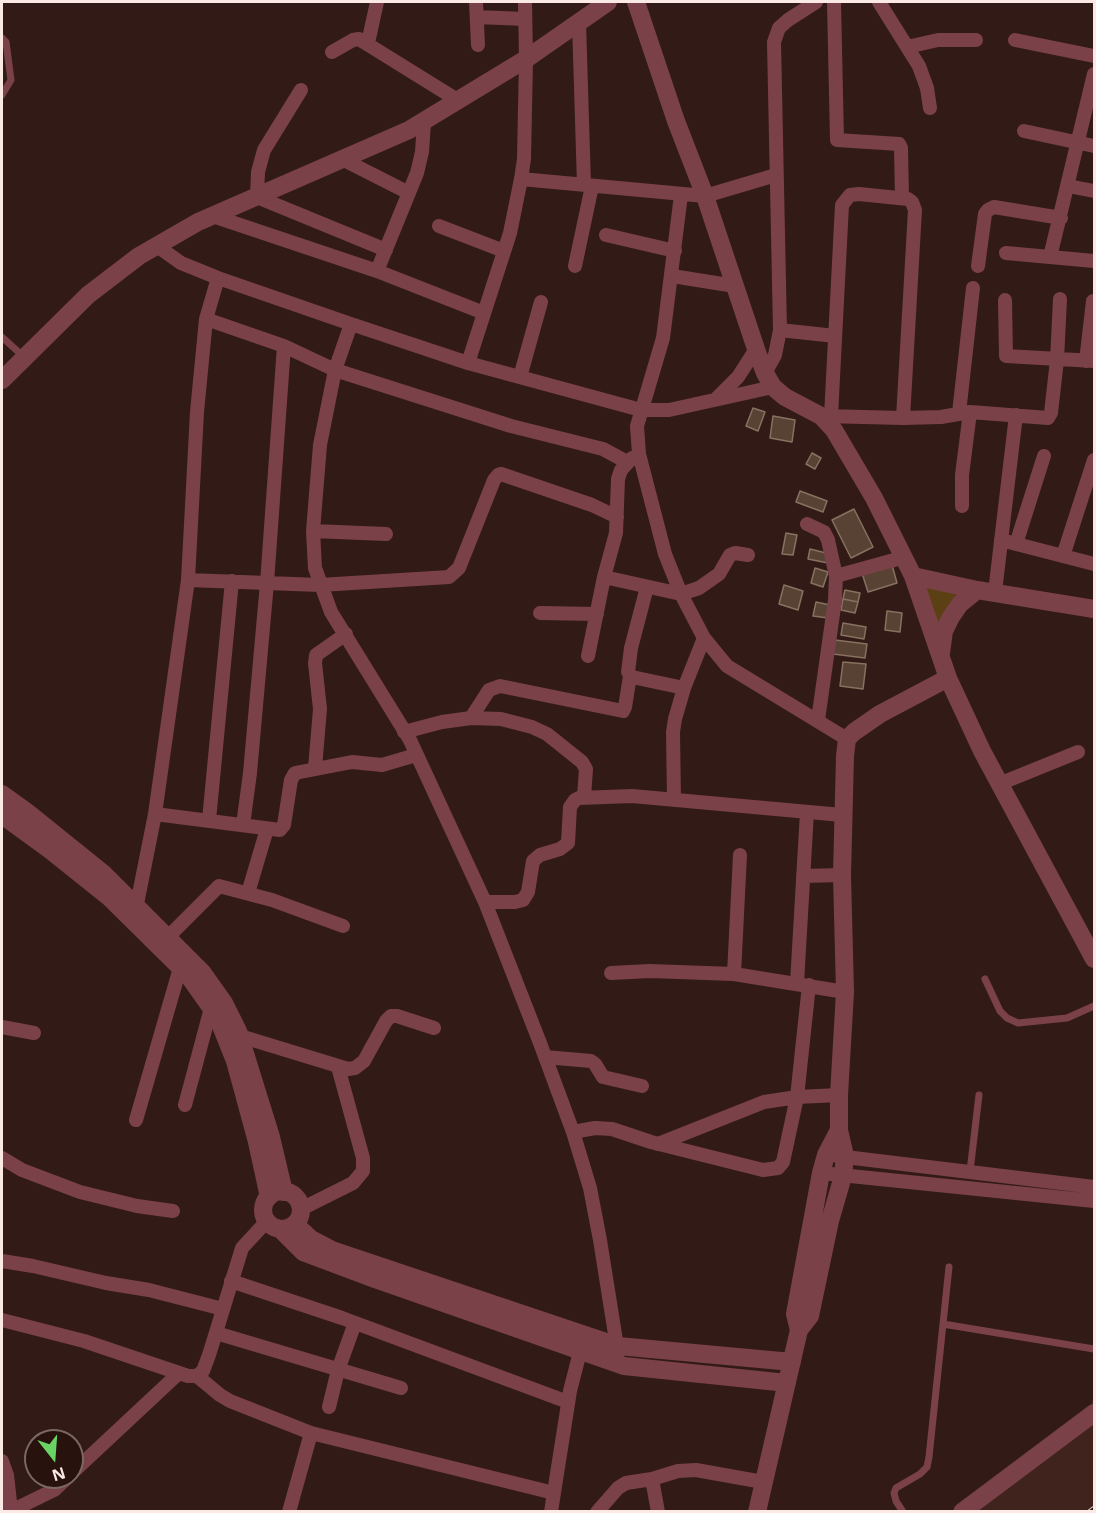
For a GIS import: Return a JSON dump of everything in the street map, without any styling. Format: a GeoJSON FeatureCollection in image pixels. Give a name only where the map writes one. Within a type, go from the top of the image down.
{"type":"FeatureCollection","features":[{"type":"Feature","properties":{"kind":"street"},"geometry":{"type":"LineString","coordinates":[[368,43],[377,2]]}},
{"type":"Feature","properties":{"kind":"street"},"geometry":{"type":"LineString","coordinates":[[476,2],[478,45]]}},
{"type":"Feature","properties":{"kind":"street"},"geometry":{"type":"LineString","coordinates":[[468,363],[504,252],[521,179],[526,59],[525,2]]}},
{"type":"Feature","properties":{"kind":"street"},"geometry":{"type":"LineString","coordinates":[[2,380],[88,295],[139,256],[213,216],[424,122],[526,59],[587,12],[608,2]]}},
{"type":"Feature","properties":{"kind":"street"},"geometry":{"type":"LineString","coordinates":[[636,2],[676,121],[705,196],[756,349],[769,380],[785,397],[826,416],[903,418],[941,417],[965,413],[1047,418],[1052,412],[1058,360],[1060,299]]}},
{"type":"Feature","properties":{"kind":"street"},"geometry":{"type":"LineString","coordinates":[[769,380],[780,330],[773,50],[775,35],[788,20],[816,2]]}},
{"type":"Feature","properties":{"kind":"street"},"geometry":{"type":"LineString","coordinates":[[834,2],[837,140],[899,144],[902,197]]}},
{"type":"Feature","properties":{"kind":"street"},"geometry":{"type":"LineString","coordinates":[[879,2],[908,47],[924,78],[930,108]]}},
{"type":"Feature","properties":{"kind":"street"},"geometry":{"type":"LineString","coordinates":[[574,266],[588,185],[587,12]]}},
{"type":"Feature","properties":{"kind":"street"},"geometry":{"type":"LineString","coordinates":[[477,17],[525,19]]}},
{"type":"Feature","properties":{"kind":"street"},"geometry":{"type":"LineString","coordinates":[[332,52],[355,39],[368,43],[459,101]]}},
{"type":"Feature","properties":{"kind":"street"},"geometry":{"type":"LineString","coordinates":[[908,47],[938,40],[976,40]]}},
{"type":"Feature","properties":{"kind":"street"},"geometry":{"type":"LineString","coordinates":[[1015,40],[1095,56]]}},
{"type":"Feature","properties":{"kind":"street"},"geometry":{"type":"LineString","coordinates":[[1050,257],[1095,74]]}},
{"type":"Feature","properties":{"kind":"street"},"geometry":{"type":"LineString","coordinates":[[257,197],[258,172],[264,150],[301,90]]}},
{"type":"Feature","properties":{"kind":"street"},"geometry":{"type":"LineString","coordinates":[[377,271],[419,166],[424,122]]}},
{"type":"Feature","properties":{"kind":"street"},"geometry":{"type":"LineString","coordinates":[[1024,131],[1095,146]]}},
{"type":"Feature","properties":{"kind":"street"},"geometry":{"type":"LineString","coordinates":[[342,159],[409,193]]}},
{"type":"Feature","properties":{"kind":"street"},"geometry":{"type":"LineString","coordinates":[[521,179],[705,196],[776,175]]}},
{"type":"Feature","properties":{"kind":"street"},"geometry":{"type":"LineString","coordinates":[[1068,186],[1095,191]]}},
{"type":"Feature","properties":{"kind":"street"},"geometry":{"type":"LineString","coordinates":[[681,195],[663,338],[637,426],[639,454],[665,554],[681,594],[704,638],[727,666],[847,739]]}},
{"type":"Feature","properties":{"kind":"street"},"geometry":{"type":"LineString","coordinates":[[903,418],[915,210],[912,202],[902,197],[850,195],[842,205],[835,336],[826,416],[905,558],[948,678],[999,784],[1095,958]]}},
{"type":"Feature","properties":{"kind":"street"},"geometry":{"type":"LineString","coordinates":[[257,197],[386,250]]}},
{"type":"Feature","properties":{"kind":"street"},"geometry":{"type":"LineString","coordinates":[[978,266],[985,214],[988,210],[994,207],[1061,218]]}},
{"type":"Feature","properties":{"kind":"street"},"geometry":{"type":"LineString","coordinates":[[213,216],[377,271],[484,313]]}},
{"type":"Feature","properties":{"kind":"street"},"geometry":{"type":"LineString","coordinates":[[439,226],[504,252]]}},
{"type":"Feature","properties":{"kind":"street"},"geometry":{"type":"LineString","coordinates":[[606,236],[675,251]]}},
{"type":"Feature","properties":{"kind":"street"},"geometry":{"type":"LineString","coordinates":[[158,246],[181,263],[218,278],[351,324],[468,363],[641,410],[669,410],[715,401],[769,380]]}},
{"type":"Feature","properties":{"kind":"street"},"geometry":{"type":"LineString","coordinates":[[1006,253],[1095,261]]}},
{"type":"Feature","properties":{"kind":"street"},"geometry":{"type":"LineString","coordinates":[[672,276],[735,286]]}},
{"type":"Feature","properties":{"kind":"street"},"geometry":{"type":"LineString","coordinates":[[135,914],[156,814],[188,580],[197,412],[206,319],[218,278]]}},
{"type":"Feature","properties":{"kind":"street"},"geometry":{"type":"LineString","coordinates":[[962,506],[973,288]]}},
{"type":"Feature","properties":{"kind":"street"},"geometry":{"type":"LineString","coordinates":[[1005,300],[1006,356],[1090,361],[1093,301]]}},
{"type":"Feature","properties":{"kind":"street"},"geometry":{"type":"LineString","coordinates":[[520,377],[541,302]]}},
{"type":"Feature","properties":{"kind":"street"},"geometry":{"type":"LineString","coordinates":[[206,319],[284,346],[335,370],[511,426],[603,449],[627,462]]}},
{"type":"Feature","properties":{"kind":"street"},"geometry":{"type":"LineString","coordinates":[[351,324],[335,370],[320,445],[313,531],[315,568],[331,612],[416,754],[485,902],[545,1057],[573,1132],[590,1188],[618,1355],[624,1366],[787,1383]]}},
{"type":"Feature","properties":{"kind":"street"},"geometry":{"type":"LineString","coordinates":[[780,330],[835,336]]}},
{"type":"Feature","properties":{"kind":"street"},"geometry":{"type":"LineString","coordinates":[[243,825],[250,773],[267,582],[284,346]]}},
{"type":"Feature","properties":{"kind":"street"},"geometry":{"type":"LineString","coordinates":[[715,401],[738,377],[756,349]]}},
{"type":"Feature","properties":{"kind":"street"},"geometry":{"type":"LineString","coordinates":[[940,654],[944,631],[960,604],[986,591],[1001,540],[1016,415]]}},
{"type":"Feature","properties":{"kind":"street"},"geometry":{"type":"LineString","coordinates":[[588,656],[604,577],[614,541],[618,479],[627,462],[639,454]]}},
{"type":"Feature","properties":{"kind":"street"},"geometry":{"type":"LineString","coordinates":[[1016,544],[1044,456]]}},
{"type":"Feature","properties":{"kind":"street"},"geometry":{"type":"LineString","coordinates":[[1063,556],[1095,460]]}},
{"type":"Feature","properties":{"kind":"street"},"geometry":{"type":"LineString","coordinates":[[188,580],[320,585],[441,578],[453,574],[459,568],[494,480],[501,474],[592,505],[617,517]]}},
{"type":"Feature","properties":{"kind":"street"},"geometry":{"type":"LineString","coordinates":[[807,524],[824,532],[836,576],[835,600],[818,720]]}},
{"type":"Feature","properties":{"kind":"street"},"geometry":{"type":"LineString","coordinates":[[313,531],[386,534]]}},
{"type":"Feature","properties":{"kind":"street"},"geometry":{"type":"LineString","coordinates":[[1001,540],[1095,564]]}},
{"type":"Feature","properties":{"kind":"street"},"geometry":{"type":"LineString","coordinates":[[604,577],[681,594],[699,588],[719,574],[730,555],[735,553],[748,555]]}},
{"type":"Feature","properties":{"kind":"street"},"geometry":{"type":"LineString","coordinates":[[836,576],[905,558]]}},
{"type":"Feature","properties":{"kind":"street"},"geometry":{"type":"LineString","coordinates":[[913,576],[1095,609]]}},
{"type":"Feature","properties":{"kind":"street"},"geometry":{"type":"LineString","coordinates":[[209,820],[232,582]]}},
{"type":"Feature","properties":{"kind":"street"},"geometry":{"type":"LineString","coordinates":[[471,718],[489,690],[500,686],[623,711],[626,707],[630,676],[627,669],[631,648],[647,587]]}},
{"type":"Feature","properties":{"kind":"street"},"geometry":{"type":"LineString","coordinates":[[540,614],[597,615]]}},
{"type":"Feature","properties":{"kind":"street"},"geometry":{"type":"LineString","coordinates":[[315,768],[320,709],[315,658],[318,651],[346,634]]}},
{"type":"Feature","properties":{"kind":"street"},"geometry":{"type":"LineString","coordinates":[[674,800],[674,732],[684,688],[704,638]]}},
{"type":"Feature","properties":{"kind":"street"},"geometry":{"type":"LineString","coordinates":[[630,676],[684,688]]}},
{"type":"Feature","properties":{"kind":"street"},"geometry":{"type":"LineString","coordinates":[[757,1512],[799,1330],[810,1316],[830,1221],[843,1176],[845,1156],[839,1130],[839,1095],[845,992],[842,815],[844,756],[847,739],[880,714],[948,678]]}},
{"type":"Feature","properties":{"kind":"street"},"geometry":{"type":"LineString","coordinates":[[404,732],[442,722],[471,718],[493,718],[518,722],[547,735],[585,765],[584,797]]}},
{"type":"Feature","properties":{"kind":"street"},"geometry":{"type":"LineString","coordinates":[[999,784],[1078,752]]}},
{"type":"Feature","properties":{"kind":"street"},"geometry":{"type":"LineString","coordinates":[[156,814],[280,830],[283,828],[293,775],[315,768],[352,762],[382,765],[416,754]]}},
{"type":"Feature","properties":{"kind":"street"},"geometry":{"type":"LineString","coordinates":[[2,794],[104,874],[217,1016],[235,1061],[257,1143],[276,1194]]}},
{"type":"Feature","properties":{"kind":"street"},"geometry":{"type":"LineString","coordinates":[[485,902],[523,900],[528,892],[532,861],[568,843],[570,807],[575,800],[584,797],[632,796],[842,815]]}},
{"type":"Feature","properties":{"kind":"street"},"geometry":{"type":"LineString","coordinates":[[573,1132],[603,1128],[763,1170],[778,1168],[783,1162],[797,1097],[803,984],[803,876],[807,812]]}},
{"type":"Feature","properties":{"kind":"street"},"geometry":{"type":"LineString","coordinates":[[2,815],[110,898],[168,937],[202,972],[224,1003],[240,1036],[271,1137],[276,1194],[264,1207],[311,1239],[332,1250],[582,1344],[618,1355],[792,1362]]}},
{"type":"Feature","properties":{"kind":"street"},"geometry":{"type":"LineString","coordinates":[[248,893],[267,829]]}},
{"type":"Feature","properties":{"kind":"street"},"geometry":{"type":"LineString","coordinates":[[734,974],[740,855]]}},
{"type":"Feature","properties":{"kind":"street"},"geometry":{"type":"LineString","coordinates":[[803,876],[842,875]]}},
{"type":"Feature","properties":{"kind":"street"},"geometry":{"type":"LineString","coordinates":[[168,937],[219,886],[248,893],[343,926]]}},
{"type":"Feature","properties":{"kind":"street"},"geometry":{"type":"LineString","coordinates":[[136,1120],[180,968]]}},
{"type":"Feature","properties":{"kind":"street"},"geometry":{"type":"LineString","coordinates":[[611,973],[672,971],[734,974],[845,992]]}},
{"type":"Feature","properties":{"kind":"street"},"geometry":{"type":"LineString","coordinates":[[185,1105],[211,1008]]}},
{"type":"Feature","properties":{"kind":"street"},"geometry":{"type":"LineString","coordinates":[[240,1036],[348,1069],[360,1066],[386,1021],[391,1017],[397,1016],[434,1028]]}},
{"type":"Feature","properties":{"kind":"street"},"geometry":{"type":"LineString","coordinates":[[2,1027],[34,1033]]}},
{"type":"Feature","properties":{"kind":"street"},"geometry":{"type":"LineString","coordinates":[[545,1057],[591,1061],[603,1077],[642,1086]]}},
{"type":"Feature","properties":{"kind":"street"},"geometry":{"type":"LineString","coordinates":[[197,1376],[203,1371],[242,1248],[353,1183],[363,1171],[363,1158],[338,1067]]}},
{"type":"Feature","properties":{"kind":"street"},"geometry":{"type":"LineString","coordinates":[[658,1144],[764,1102],[797,1097],[839,1095]]}},
{"type":"Feature","properties":{"kind":"street"},"geometry":{"type":"LineString","coordinates":[[799,1330],[795,1314],[821,1173],[826,1155],[839,1130]]}},
{"type":"Feature","properties":{"kind":"street"},"geometry":{"type":"LineString","coordinates":[[826,1155],[1095,1187]]}},
{"type":"Feature","properties":{"kind":"street"},"geometry":{"type":"LineString","coordinates":[[2,1158],[22,1170],[80,1192],[137,1206],[173,1211]]}},
{"type":"Feature","properties":{"kind":"street"},"geometry":{"type":"LineString","coordinates":[[821,1173],[1095,1201]]}},
{"type":"Feature","properties":{"kind":"street"},"geometry":{"type":"LineString","coordinates":[[276,1194],[293,1195],[298,1199],[286,1221]]}},
{"type":"Feature","properties":{"kind":"street"},"geometry":{"type":"LineString","coordinates":[[2,1261],[150,1290],[223,1309]]}},
{"type":"Feature","properties":{"kind":"street"},"geometry":{"type":"LineString","coordinates":[[231,1281],[355,1323],[568,1402]]}},
{"type":"Feature","properties":{"kind":"street"},"geometry":{"type":"LineString","coordinates":[[2,1320],[84,1341],[188,1376],[197,1376],[230,1401],[311,1433],[554,1493]]}},
{"type":"Feature","properties":{"kind":"street"},"geometry":{"type":"LineString","coordinates":[[329,1407],[338,1370],[355,1323]]}},
{"type":"Feature","properties":{"kind":"street"},"geometry":{"type":"LineString","coordinates":[[216,1333],[400,1388]]}},
{"type":"Feature","properties":{"kind":"street"},"geometry":{"type":"LineString","coordinates":[[551,1512],[568,1402],[582,1344]]}},
{"type":"Feature","properties":{"kind":"street"},"geometry":{"type":"LineString","coordinates":[[84,1462],[179,1373]]}},
{"type":"Feature","properties":{"kind":"street"},"geometry":{"type":"LineString","coordinates":[[962,1512],[1095,1413]]}},
{"type":"Feature","properties":{"kind":"street"},"geometry":{"type":"LineString","coordinates":[[289,1512],[311,1433]]}},
{"type":"Feature","properties":{"kind":"street"},"geometry":{"type":"LineString","coordinates":[[2,1461],[7,1475],[10,1502],[5,1511]]}},
{"type":"Feature","properties":{"kind":"street"},"geometry":{"type":"LineString","coordinates":[[597,1512],[622,1485],[686,1470],[763,1482]]}},
{"type":"Feature","properties":{"kind":"street"},"geometry":{"type":"LineString","coordinates":[[652,1479],[658,1512]]}},
{"type":"Feature","properties":{"kind":"street"},"geometry":{"type":"LineString","coordinates":[[5,1511],[55,1489]]}},
{"type":"Feature","properties":{"kind":"lane"},"geometry":{"type":"LineString","coordinates":[[2,38],[6,42],[11,80],[2,95]]}},
{"type":"Feature","properties":{"kind":"lane"},"geometry":{"type":"LineString","coordinates":[[2,337],[24,357]]}},
{"type":"Feature","properties":{"kind":"lane"},"geometry":{"type":"LineString","coordinates":[[985,979],[1000,1011],[1007,1018],[1018,1023],[1067,1018],[1095,1006]]}},
{"type":"Feature","properties":{"kind":"lane"},"geometry":{"type":"LineString","coordinates":[[970,1171],[979,1095]]}},
{"type":"Feature","properties":{"kind":"lane"},"geometry":{"type":"LineString","coordinates":[[903,1512],[896,1501],[894,1493],[896,1488],[920,1474],[927,1467],[929,1457],[949,1267]]}},
{"type":"Feature","properties":{"kind":"lane"},"geometry":{"type":"LineString","coordinates":[[943,1324],[1095,1349]]}},
{"type":"Feature","properties":{"kind":"shaded area"},"geometry":{"type":"Polygon","coordinates":[[[915,580],[970,592],[940,637],[915,580]]]}},
{"type":"Feature","properties":{"kind":"shaded area"},"geometry":{"type":"Polygon","coordinates":[[[1094,1396],[1094,1511],[977,1512],[1077,1437],[1094,1396]]]}},
{"type":"Feature","properties":{"kind":"building"},"geometry":{"type":"Polygon","coordinates":[[[753,408],[765,412],[758,431],[746,426],[753,408]]]}},
{"type":"Feature","properties":{"kind":"building"},"geometry":{"type":"Polygon","coordinates":[[[773,416],[795,420],[792,442],[770,438],[773,416]]]}},
{"type":"Feature","properties":{"kind":"building"},"geometry":{"type":"Polygon","coordinates":[[[812,453],[821,458],[815,469],[806,464],[812,453]]]}},
{"type":"Feature","properties":{"kind":"building"},"geometry":{"type":"Polygon","coordinates":[[[800,491],[827,501],[823,512],[796,502],[800,491]]]}},
{"type":"Feature","properties":{"kind":"building"},"geometry":{"type":"Polygon","coordinates":[[[854,509],[873,547],[851,558],[832,520],[854,509]]]}},
{"type":"Feature","properties":{"kind":"building"},"geometry":{"type":"Polygon","coordinates":[[[786,533],[797,535],[793,555],[782,554],[786,533]]]}},
{"type":"Feature","properties":{"kind":"building"},"geometry":{"type":"Polygon","coordinates":[[[810,549],[830,554],[828,563],[808,559],[810,549]]]}},
{"type":"Feature","properties":{"kind":"building"},"geometry":{"type":"Polygon","coordinates":[[[892,565],[897,583],[868,592],[862,573],[892,565]]]}},
{"type":"Feature","properties":{"kind":"building"},"geometry":{"type":"Polygon","coordinates":[[[815,568],[828,572],[823,587],[811,583],[815,568]]]}},
{"type":"Feature","properties":{"kind":"building"},"geometry":{"type":"Polygon","coordinates":[[[784,585],[803,591],[798,610],[779,604],[784,585]]]}},
{"type":"Feature","properties":{"kind":"building"},"geometry":{"type":"Polygon","coordinates":[[[845,590],[860,593],[858,602],[843,599],[845,590]]]}},
{"type":"Feature","properties":{"kind":"building"},"geometry":{"type":"Polygon","coordinates":[[[843,599],[858,602],[855,613],[841,610],[843,599]]]}},
{"type":"Feature","properties":{"kind":"building"},"geometry":{"type":"Polygon","coordinates":[[[816,602],[830,605],[828,618],[813,616],[816,602]]]}},
{"type":"Feature","properties":{"kind":"building"},"geometry":{"type":"Polygon","coordinates":[[[887,611],[902,613],[900,632],[885,630],[887,611]]]}},
{"type":"Feature","properties":{"kind":"building"},"geometry":{"type":"Polygon","coordinates":[[[843,623],[866,627],[864,639],[841,635],[843,623]]]}},
{"type":"Feature","properties":{"kind":"building"},"geometry":{"type":"Polygon","coordinates":[[[835,640],[867,644],[865,658],[833,654],[835,640]]]}},
{"type":"Feature","properties":{"kind":"building"},"geometry":{"type":"Polygon","coordinates":[[[843,662],[866,664],[863,689],[840,686],[843,662]]]}},
{"type":"Feature","properties":{"kind":"railway"},"geometry":{"type":"LineString","coordinates":[[1090,1512],[1094,1509]]}}]}
